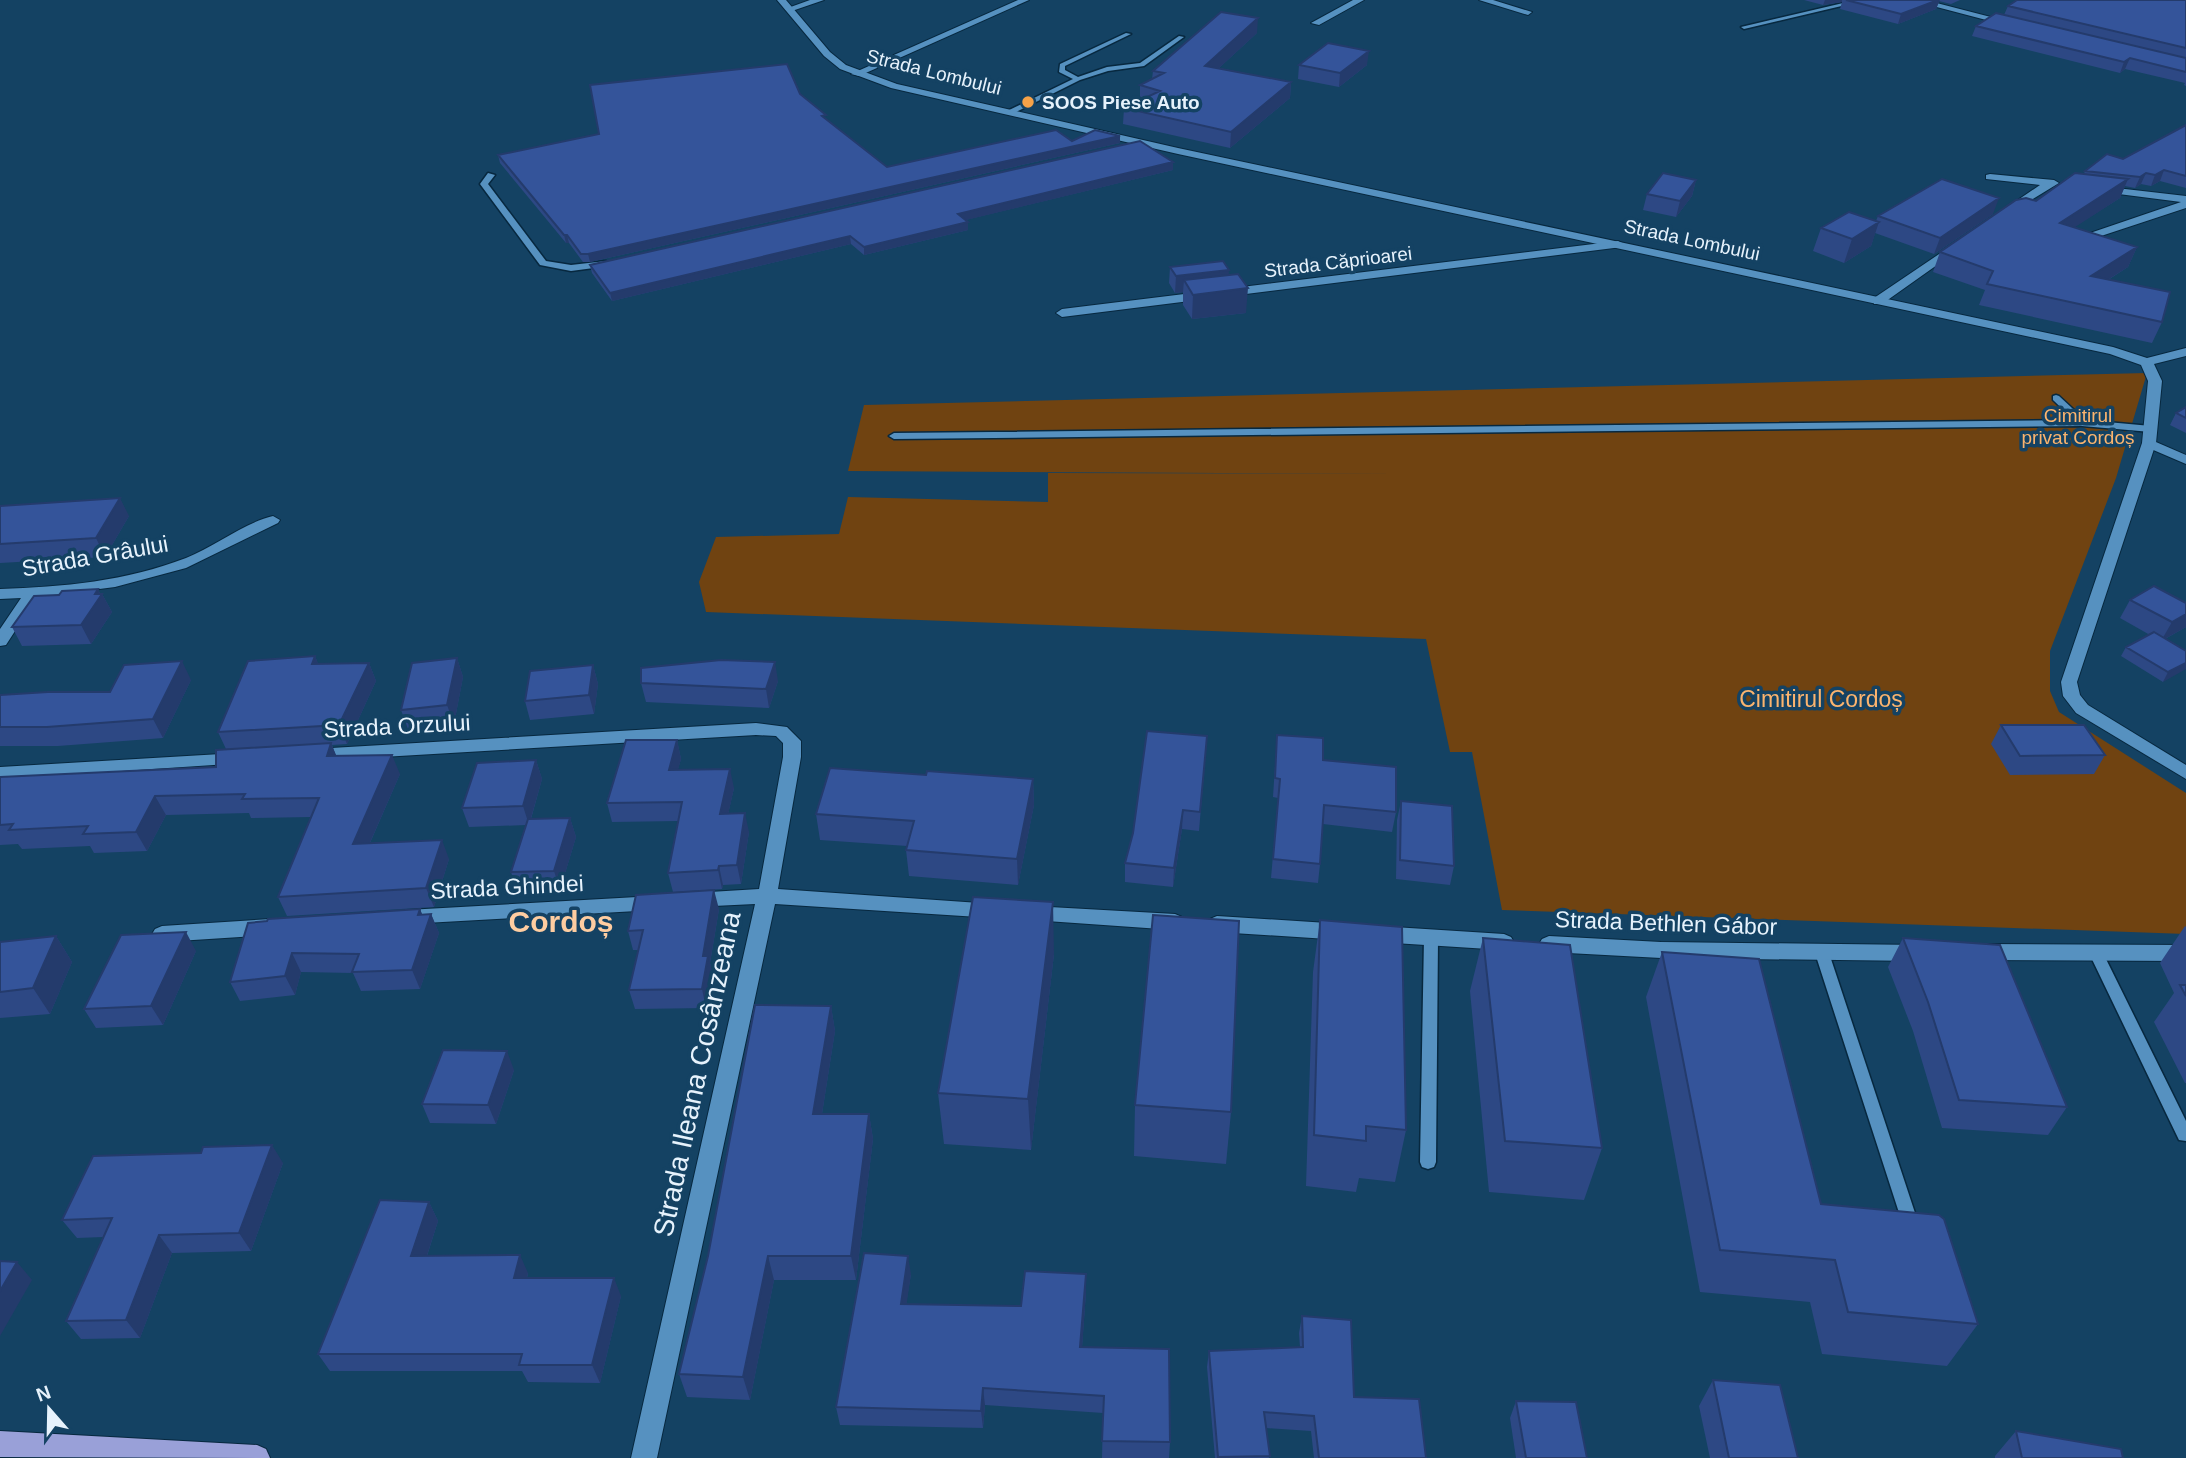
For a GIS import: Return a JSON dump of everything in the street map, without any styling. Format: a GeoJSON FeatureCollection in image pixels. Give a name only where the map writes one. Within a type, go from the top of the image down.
{"type":"FeatureCollection","features":[{"type":"Feature","properties":{"kind":"main road"},"geometry":{"type":"LineString","coordinates":[[0,1444],[257,1458]]}},
{"type":"Feature","properties":{"kind":"street"},"geometry":{"type":"LineString","coordinates":[[785,5],[820,0]]}},
{"type":"Feature","properties":{"kind":"street"},"geometry":{"type":"LineString","coordinates":[[856,74],[1025,0]]}},
{"type":"Feature","properties":{"kind":"street"},"geometry":{"type":"LineString","coordinates":[[1316,23],[1360,0]]}},
{"type":"Feature","properties":{"kind":"street"},"geometry":{"type":"LineString","coordinates":[[1483,0],[1528,12]]}},
{"type":"Feature","properties":{"kind":"street"},"geometry":{"type":"LineString","coordinates":[[1914,0],[2023,26]]}},
{"type":"Feature","properties":{"kind":"street","name":"Strada Lombului"},"geometry":{"type":"LineString","coordinates":[[785,5],[827,54],[856,74],[1143,143],[2113,351],[2146,362]]}},
{"type":"Feature","properties":{"kind":"street"},"geometry":{"type":"LineString","coordinates":[[1990,177],[2063,184]]}},
{"type":"Feature","properties":{"kind":"street"},"geometry":{"type":"LineString","coordinates":[[2004,214],[2050,183]]}},
{"type":"Feature","properties":{"kind":"street"},"geometry":{"type":"LineString","coordinates":[[2089,187],[2186,202]]}},
{"type":"Feature","properties":{"kind":"street"},"geometry":{"type":"LineString","coordinates":[[2094,235],[2186,202]]}},
{"type":"Feature","properties":{"kind":"street"},"geometry":{"type":"LineString","coordinates":[[1878,301],[1970,238]]}},
{"type":"Feature","properties":{"kind":"street","name":"Strada Căprioarei"},"geometry":{"type":"LineString","coordinates":[[1062,313],[1618,246]]}},
{"type":"Feature","properties":{"kind":"street"},"geometry":{"type":"LineString","coordinates":[[2186,352],[2146,362],[2155,381],[2150,436],[2069,682],[2072,696],[2082,709],[2186,773]]}},
{"type":"Feature","properties":{"kind":"street"},"geometry":{"type":"LineString","coordinates":[[2150,436],[2186,460]]}},
{"type":"Feature","properties":{"kind":"street","name":"Strada Grâului"},"geometry":{"type":"LineString","coordinates":[[0,594],[32,593],[180,565],[272,520]]}},
{"type":"Feature","properties":{"kind":"street"},"geometry":{"type":"LineString","coordinates":[[0,641],[32,593]]}},
{"type":"Feature","properties":{"kind":"street","name":"Strada Orzului"},"geometry":{"type":"LineString","coordinates":[[302,756],[755,729]]}},
{"type":"Feature","properties":{"kind":"street","name":"Strada Ileana Cosânzeana"},"geometry":{"type":"LineString","coordinates":[[644,1458],[767,896],[792,757],[792,741],[781,731],[755,729]]}},
{"type":"Feature","properties":{"kind":"street"},"geometry":{"type":"LineString","coordinates":[[0,773],[261,758]]}},
{"type":"Feature","properties":{"kind":"street","name":"Strada Ghindei"},"geometry":{"type":"LineString","coordinates":[[388,918],[767,896]]}},
{"type":"Feature","properties":{"kind":"street","name":"Strada Bethlen Gábor"},"geometry":{"type":"LineString","coordinates":[[767,896],[1661,950],[2186,953]]}},
{"type":"Feature","properties":{"kind":"street"},"geometry":{"type":"LineString","coordinates":[[138,936],[290,925]]}},
{"type":"Feature","properties":{"kind":"lane"},"geometry":{"type":"LineString","coordinates":[[1744,27],[1864,0]]}},
{"type":"Feature","properties":{"kind":"lane"},"geometry":{"type":"LineString","coordinates":[[1078,79],[1061,71],[1062,65],[1128,34]]}},
{"type":"Feature","properties":{"kind":"lane"},"geometry":{"type":"LineString","coordinates":[[1009,112],[1078,79],[1107,69],[1142,65],[1181,37]]}},
{"type":"Feature","properties":{"kind":"lane"},"geometry":{"type":"LineString","coordinates":[[1116,149],[1143,143]]}},
{"type":"Feature","properties":{"kind":"lane"},"geometry":{"type":"LineString","coordinates":[[491,175],[484,184],[543,263],[590,268],[617,262]]}},
{"type":"Feature","properties":{"kind":"lane"},"geometry":{"type":"LineString","coordinates":[[2056,398],[2082,423]]}},
{"type":"Feature","properties":{"kind":"lane"},"geometry":{"type":"LineString","coordinates":[[894,436],[2082,423],[2150,436]]}},
{"type":"Feature","properties":{"kind":"lane"},"geometry":{"type":"LineString","coordinates":[[1427,1163],[1431,937]]}},
{"type":"Feature","properties":{"kind":"lane"},"geometry":{"type":"LineString","coordinates":[[1822,953],[1916,1240]]}},
{"type":"Feature","properties":{"kind":"lane"},"geometry":{"type":"LineString","coordinates":[[2096,953],[2185,1135]]}},
{"type":"Feature","properties":{"kind":"green space","name":"Cimitirul Cordoș"},"geometry":{"type":"Polygon","coordinates":[[[2147,373],[2116,478],[2050,651],[2050,691],[2059,712],[2186,793],[2186,934],[1502,910],[1472,752],[1450,752],[1426,639],[706,612],[699,582],[716,537],[839,534],[848,497],[1048,502],[1048,473],[1408,474],[848,471],[864,405],[2147,373]]]}},
{"type":"Feature","properties":{"kind":"building"},"geometry":{"type":"Polygon","coordinates":[[[1846,0],[1938,0],[1901,14],[1846,0]]]}},
{"type":"Feature","properties":{"kind":"building"},"geometry":{"type":"Polygon","coordinates":[[[2017,0],[2186,0],[2186,48],[2008,6],[2017,0]]]}},
{"type":"Feature","properties":{"kind":"building"},"geometry":{"type":"Polygon","coordinates":[[[1221,12],[1258,18],[1205,66],[1291,82],[1231,132],[1124,108],[1160,91],[1140,85],[1164,73],[1153,71],[1221,12]]]}},
{"type":"Feature","properties":{"kind":"building"},"geometry":{"type":"Polygon","coordinates":[[[1996,13],[2186,58],[2186,72],[2130,58],[2124,62],[1976,26],[1996,13]]]}},
{"type":"Feature","properties":{"kind":"building"},"geometry":{"type":"Polygon","coordinates":[[[1328,43],[1369,51],[1340,73],[1299,65],[1328,43]]]}},
{"type":"Feature","properties":{"kind":"building"},"geometry":{"type":"Polygon","coordinates":[[[787,64],[800,94],[826,115],[822,116],[887,167],[1056,130],[1072,141],[1095,130],[1120,136],[588,254],[581,254],[498,155],[599,134],[590,85],[787,64]]]}},
{"type":"Feature","properties":{"kind":"building"},"geometry":{"type":"Polygon","coordinates":[[[2186,125],[2186,176],[2164,170],[2155,175],[2146,173],[2140,177],[2085,171],[2107,154],[2123,159],[2186,125]]]}},
{"type":"Feature","properties":{"kind":"building"},"geometry":{"type":"Polygon","coordinates":[[[1140,141],[1173,162],[958,214],[968,222],[864,247],[850,236],[610,293],[590,265],[1140,141]]]}},
{"type":"Feature","properties":{"kind":"building"},"geometry":{"type":"Polygon","coordinates":[[[1663,173],[1696,180],[1680,201],[1647,194],[1663,173]]]}},
{"type":"Feature","properties":{"kind":"building"},"geometry":{"type":"Polygon","coordinates":[[[2075,173],[2128,179],[2060,223],[2137,247],[2091,276],[2170,292],[2162,322],[1987,284],[1993,271],[1940,252],[2016,200],[2026,198],[2036,201],[2075,173]]]}},
{"type":"Feature","properties":{"kind":"building"},"geometry":{"type":"Polygon","coordinates":[[[1942,179],[1999,198],[1940,238],[1878,216],[1942,179]]]}},
{"type":"Feature","properties":{"kind":"building"},"geometry":{"type":"Polygon","coordinates":[[[1849,212],[1879,222],[1852,239],[1821,228],[1849,212]]]}},
{"type":"Feature","properties":{"kind":"building"},"geometry":{"type":"Polygon","coordinates":[[[1223,261],[1229,270],[1176,276],[1170,267],[1223,261]]]}},
{"type":"Feature","properties":{"kind":"building"},"geometry":{"type":"Polygon","coordinates":[[[1238,274],[1248,288],[1193,295],[1184,280],[1238,274]]]}},
{"type":"Feature","properties":{"kind":"building"},"geometry":{"type":"Polygon","coordinates":[[[2186,407],[2186,418],[2176,413],[2186,407]]]}},
{"type":"Feature","properties":{"kind":"building"},"geometry":{"type":"Polygon","coordinates":[[[120,498],[96,538],[0,544],[0,506],[120,498]]]}},
{"type":"Feature","properties":{"kind":"building"},"geometry":{"type":"Polygon","coordinates":[[[2154,586],[2186,603],[2186,614],[2172,622],[2130,600],[2154,586]]]}},
{"type":"Feature","properties":{"kind":"building"},"geometry":{"type":"Polygon","coordinates":[[[98,589],[95,594],[102,594],[81,625],[12,627],[34,596],[98,589]]]}},
{"type":"Feature","properties":{"kind":"building"},"geometry":{"type":"Polygon","coordinates":[[[2154,632],[2186,651],[2186,663],[2168,672],[2126,647],[2154,632]]]}},
{"type":"Feature","properties":{"kind":"building"},"geometry":{"type":"Polygon","coordinates":[[[315,656],[312,664],[369,663],[339,725],[218,732],[248,661],[315,656]]]}},
{"type":"Feature","properties":{"kind":"building"},"geometry":{"type":"Polygon","coordinates":[[[457,658],[447,705],[401,710],[412,663],[457,658]]]}},
{"type":"Feature","properties":{"kind":"building"},"geometry":{"type":"Polygon","coordinates":[[[721,660],[775,662],[766,689],[641,683],[641,668],[721,660]]]}},
{"type":"Feature","properties":{"kind":"building"},"geometry":{"type":"Polygon","coordinates":[[[182,661],[153,719],[47,727],[0,727],[0,695],[110,692],[124,665],[182,661]]]}},
{"type":"Feature","properties":{"kind":"building"},"geometry":{"type":"Polygon","coordinates":[[[593,665],[589,695],[525,701],[530,671],[593,665]]]}},
{"type":"Feature","properties":{"kind":"building"},"geometry":{"type":"Polygon","coordinates":[[[2001,725],[2084,725],[2105,755],[2020,756],[2001,725]]]}},
{"type":"Feature","properties":{"kind":"building"},"geometry":{"type":"Polygon","coordinates":[[[1147,731],[1207,736],[1200,812],[1183,810],[1174,868],[1125,863],[1133,833],[1147,731]]]}},
{"type":"Feature","properties":{"kind":"building"},"geometry":{"type":"Polygon","coordinates":[[[1277,735],[1323,738],[1323,760],[1396,767],[1396,812],[1324,805],[1320,864],[1273,859],[1280,779],[1275,778],[1277,735]]]}},
{"type":"Feature","properties":{"kind":"building"},"geometry":{"type":"Polygon","coordinates":[[[626,740],[677,740],[669,770],[730,769],[720,814],[745,813],[737,865],[719,866],[718,870],[668,873],[682,802],[607,803],[626,740]]]}},
{"type":"Feature","properties":{"kind":"building"},"geometry":{"type":"Polygon","coordinates":[[[331,743],[327,756],[392,755],[353,844],[442,840],[426,888],[278,897],[319,798],[242,799],[245,794],[155,796],[136,832],[83,834],[88,826],[9,830],[13,824],[0,825],[0,777],[216,767],[216,750],[331,743]]]}},
{"type":"Feature","properties":{"kind":"building"},"geometry":{"type":"Polygon","coordinates":[[[536,760],[523,806],[462,808],[477,763],[536,760]]]}},
{"type":"Feature","properties":{"kind":"building"},"geometry":{"type":"Polygon","coordinates":[[[830,768],[926,775],[927,771],[1033,779],[1017,859],[906,850],[914,821],[816,814],[830,768]]]}},
{"type":"Feature","properties":{"kind":"building"},"geometry":{"type":"Polygon","coordinates":[[[1401,801],[1452,806],[1454,866],[1400,860],[1401,801]]]}},
{"type":"Feature","properties":{"kind":"building"},"geometry":{"type":"Polygon","coordinates":[[[570,818],[554,871],[511,872],[528,819],[570,818]]]}},
{"type":"Feature","properties":{"kind":"building"},"geometry":{"type":"Polygon","coordinates":[[[714,890],[703,956],[708,956],[702,989],[629,990],[643,930],[628,931],[636,895],[714,890]]]}},
{"type":"Feature","properties":{"kind":"building"},"geometry":{"type":"Polygon","coordinates":[[[973,897],[1053,902],[1028,1099],[938,1093],[973,897]]]}},
{"type":"Feature","properties":{"kind":"building"},"geometry":{"type":"Polygon","coordinates":[[[420,909],[418,915],[431,914],[412,970],[352,972],[359,954],[292,953],[285,976],[230,982],[248,923],[268,919],[420,909]]]}},
{"type":"Feature","properties":{"kind":"building"},"geometry":{"type":"Polygon","coordinates":[[[1153,915],[1239,921],[1231,1112],[1135,1105],[1153,915]]]}},
{"type":"Feature","properties":{"kind":"building"},"geometry":{"type":"Polygon","coordinates":[[[1320,920],[1402,927],[1406,1130],[1366,1126],[1366,1141],[1314,1135],[1320,920]]]}},
{"type":"Feature","properties":{"kind":"building"},"geometry":{"type":"Polygon","coordinates":[[[186,932],[151,1006],[84,1009],[121,935],[186,932]]]}},
{"type":"Feature","properties":{"kind":"building"},"geometry":{"type":"Polygon","coordinates":[[[56,936],[33,988],[0,992],[0,942],[56,936]]]}},
{"type":"Feature","properties":{"kind":"building"},"geometry":{"type":"Polygon","coordinates":[[[1483,938],[1570,945],[1602,1148],[1505,1141],[1483,938]]]}},
{"type":"Feature","properties":{"kind":"building"},"geometry":{"type":"Polygon","coordinates":[[[1903,938],[2000,945],[2067,1107],[1959,1100],[1928,1002],[1903,938]]]}},
{"type":"Feature","properties":{"kind":"building"},"geometry":{"type":"Polygon","coordinates":[[[1662,952],[1759,959],[1821,1204],[1939,1215],[1944,1219],[1978,1324],[1848,1312],[1835,1260],[1720,1250],[1662,952]]]}},
{"type":"Feature","properties":{"kind":"building"},"geometry":{"type":"Polygon","coordinates":[[[2180,985],[2186,985],[2186,996],[2180,985]]]}},
{"type":"Feature","properties":{"kind":"building"},"geometry":{"type":"Polygon","coordinates":[[[755,1005],[831,1006],[813,1114],[869,1114],[851,1256],[768,1256],[743,1377],[679,1374],[708,1256],[755,1005]]]}},
{"type":"Feature","properties":{"kind":"building"},"geometry":{"type":"Polygon","coordinates":[[[443,1050],[507,1051],[488,1105],[422,1104],[443,1050]]]}},
{"type":"Feature","properties":{"kind":"building"},"geometry":{"type":"Polygon","coordinates":[[[272,1145],[239,1233],[159,1235],[126,1320],[66,1321],[112,1218],[62,1220],[93,1156],[201,1153],[203,1147],[272,1145]]]}},
{"type":"Feature","properties":{"kind":"building"},"geometry":{"type":"Polygon","coordinates":[[[380,1200],[429,1202],[411,1256],[520,1255],[514,1278],[614,1278],[592,1365],[519,1365],[522,1354],[318,1354],[380,1200]]]}},
{"type":"Feature","properties":{"kind":"building"},"geometry":{"type":"Polygon","coordinates":[[[864,1253],[908,1256],[901,1304],[1021,1306],[1025,1271],[1086,1274],[1080,1347],[1169,1349],[1170,1442],[1102,1441],[1104,1396],[983,1388],[981,1411],[836,1407],[864,1253]]]}},
{"type":"Feature","properties":{"kind":"building"},"geometry":{"type":"Polygon","coordinates":[[[0,1261],[17,1262],[0,1291],[0,1261]]]}},
{"type":"Feature","properties":{"kind":"building"},"geometry":{"type":"Polygon","coordinates":[[[1302,1316],[1351,1320],[1354,1397],[1419,1399],[1426,1458],[1319,1458],[1314,1416],[1264,1412],[1270,1456],[1218,1457],[1209,1351],[1303,1347],[1302,1316]]]}},
{"type":"Feature","properties":{"kind":"building"},"geometry":{"type":"Polygon","coordinates":[[[1713,1380],[1780,1385],[1798,1458],[1729,1458],[1713,1380]]]}},
{"type":"Feature","properties":{"kind":"building"},"geometry":{"type":"Polygon","coordinates":[[[1516,1401],[1576,1402],[1587,1458],[1526,1458],[1516,1401]]]}},
{"type":"Feature","properties":{"kind":"building"},"geometry":{"type":"Polygon","coordinates":[[[2016,1431],[2121,1449],[2123,1458],[2022,1458],[2016,1431]]]}},
{"type":"Feature","properties":{"kind":"place","name":"SOOS Piese Auto"},"geometry":{"type":"Point","coordinates":[1028,102]}},
{"type":"Feature","properties":{"kind":"district","name":"Cordoș"},"geometry":{"type":"Point","coordinates":[561,921]}},
{"type":"Feature","properties":{"kind":"park label","name":"Cimitirul privat Cordoș"},"geometry":{"type":"Point","coordinates":[2078,426]}}]}
